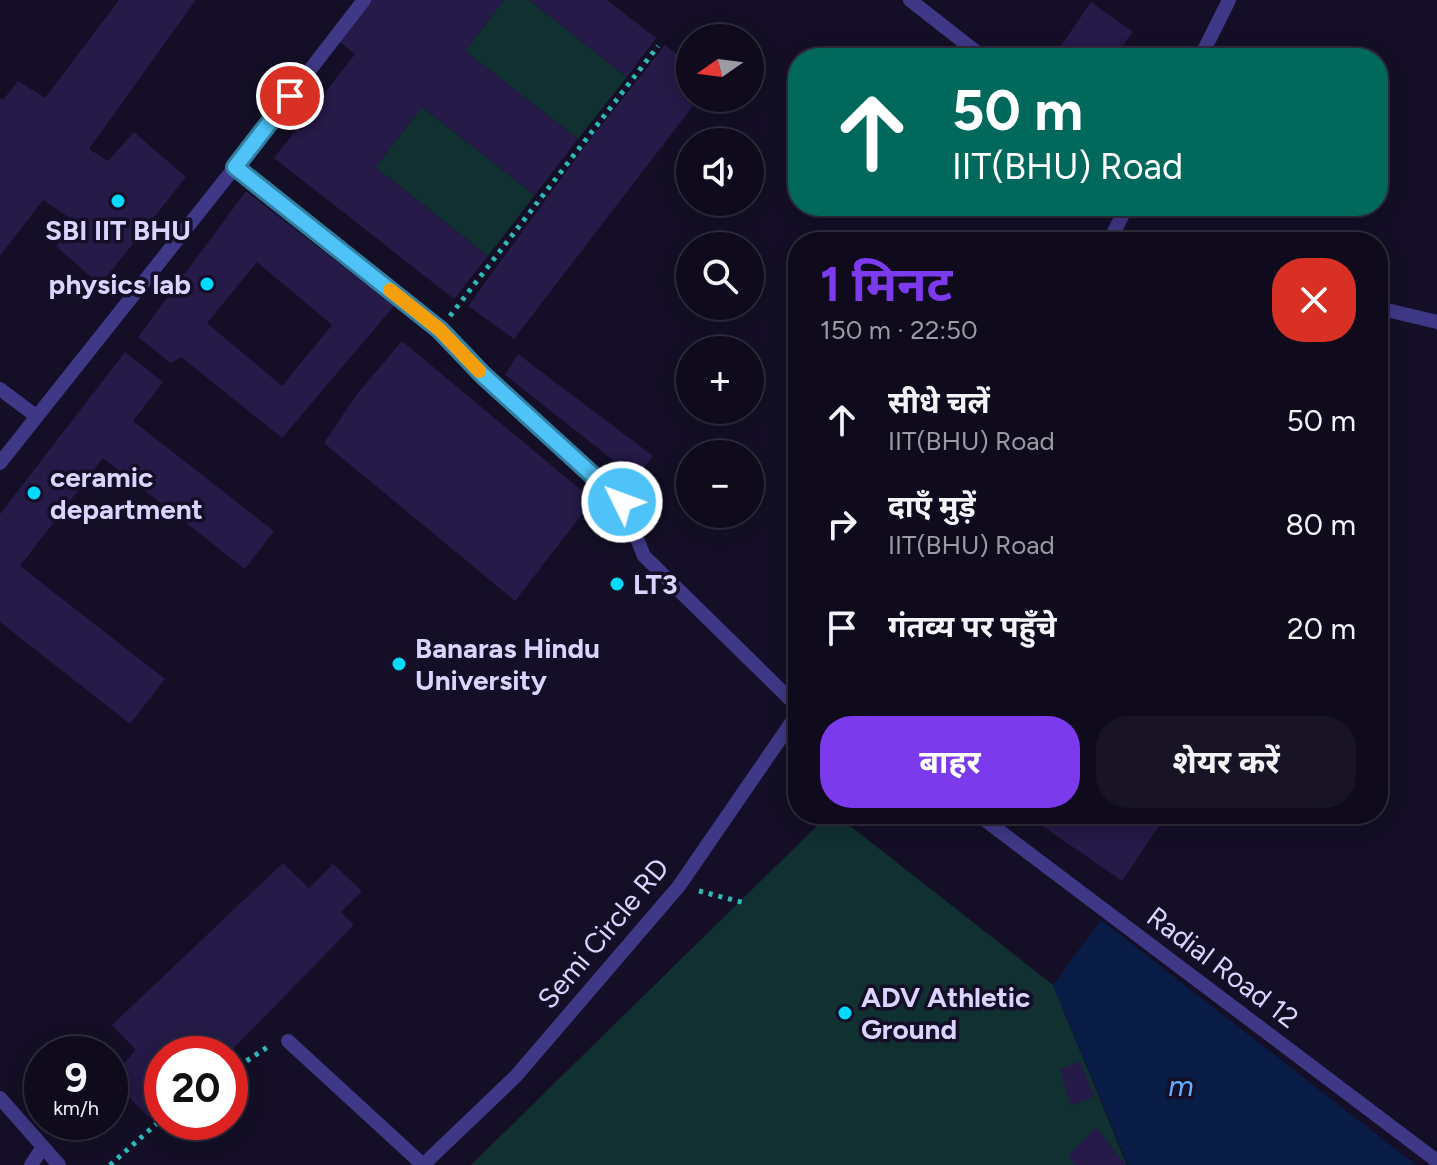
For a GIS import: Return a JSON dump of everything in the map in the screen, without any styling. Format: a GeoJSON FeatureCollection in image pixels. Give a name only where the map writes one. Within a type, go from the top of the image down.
{"type":"FeatureCollection","features":[{"type":"Feature","properties":{"kind":"lane"},"geometry":{"type":"LineString","coordinates":[[0,463],[364,0]]}},
{"type":"Feature","properties":{"kind":"lane"},"geometry":{"type":"LineString","coordinates":[[910,0],[971,48]]}},
{"type":"Feature","properties":{"kind":"lane"},"geometry":{"type":"LineString","coordinates":[[1205,48],[1229,0]]}},
{"type":"Feature","properties":{"kind":"lane"},"geometry":{"type":"LineString","coordinates":[[235,167],[440,330],[483,375],[622,502],[644,556],[788,697]]}},
{"type":"Feature","properties":{"kind":"lane"},"geometry":{"type":"LineString","coordinates":[[1388,310],[1437,322]]}},
{"type":"Feature","properties":{"kind":"lane"},"geometry":{"type":"LineString","coordinates":[[0,389],[36,416]]}},
{"type":"Feature","properties":{"kind":"lane","name":"Semi Circle RD"},"geometry":{"type":"LineString","coordinates":[[423,1165],[516,1076],[679,886],[788,728]]}},
{"type":"Feature","properties":{"kind":"lane","name":"Radial Road 12"},"geometry":{"type":"LineString","coordinates":[[990,824],[1437,1161]]}},
{"type":"Feature","properties":{"kind":"lane"},"geometry":{"type":"LineString","coordinates":[[288,1041],[423,1165]]}},
{"type":"Feature","properties":{"kind":"lane"},"geometry":{"type":"LineString","coordinates":[[0,1098],[59,1165]]}},
{"type":"Feature","properties":{"kind":"lane"},"geometry":{"type":"LineString","coordinates":[[31,1165],[43,1147]]}},
{"type":"Feature","properties":{"kind":"path"},"geometry":{"type":"LineString","coordinates":[[440,330],[658,46]]}},
{"type":"Feature","properties":{"kind":"path"},"geometry":{"type":"LineString","coordinates":[[679,886],[745,903]]}},
{"type":"Feature","properties":{"kind":"path"},"geometry":{"type":"LineString","coordinates":[[248,1060],[269,1046]]}},
{"type":"Feature","properties":{"kind":"path"},"geometry":{"type":"LineString","coordinates":[[110,1165],[144,1135]]}},
{"type":"Feature","properties":{"kind":"green space"},"geometry":{"type":"Polygon","coordinates":[[[504,0],[529,0],[627,77],[578,139],[465,51],[504,0]]]}},
{"type":"Feature","properties":{"kind":"green space"},"geometry":{"type":"Polygon","coordinates":[[[422,107],[535,195],[488,256],[375,167],[422,107]]]}},
{"type":"Feature","properties":{"kind":"green space","name":"ADV Athletic Ground"},"geometry":{"type":"Polygon","coordinates":[[[819,824],[848,824],[1053,985],[1127,1165],[471,1165],[819,824]]]}},
{"type":"Feature","properties":{"kind":"water","name":"m"},"geometry":{"type":"Polygon","coordinates":[[[1101,920],[1416,1165],[1128,1165],[1053,985],[1101,920]]]}},
{"type":"Feature","properties":{"kind":"building"},"geometry":{"type":"Polygon","coordinates":[[[119,0],[196,0],[89,149],[108,161],[134,132],[186,177],[100,285],[56,246],[77,223],[43,200],[0,256],[0,97],[3,100],[18,81],[45,98],[119,0]]]}},
{"type":"Feature","properties":{"kind":"building"},"geometry":{"type":"Polygon","coordinates":[[[366,0],[504,0],[465,51],[578,139],[535,195],[422,107],[375,167],[488,256],[454,299],[274,158],[355,54],[336,39],[366,0]]]}},
{"type":"Feature","properties":{"kind":"building"},"geometry":{"type":"Polygon","coordinates":[[[529,0],[607,0],[656,38],[627,77],[529,0]]]}},
{"type":"Feature","properties":{"kind":"building"},"geometry":{"type":"Polygon","coordinates":[[[1091,2],[1133,32],[1121,48],[1059,48],[1091,2]]]}},
{"type":"Feature","properties":{"kind":"building"},"geometry":{"type":"Polygon","coordinates":[[[665,45],[676,54],[676,112],[688,112],[514,339],[468,306],[585,146],[665,45]]]}},
{"type":"Feature","properties":{"kind":"building"},"geometry":{"type":"Polygon","coordinates":[[[246,191],[394,306],[282,438],[181,357],[171,363],[138,337],[246,191]],[[257,262],[207,323],[282,386],[332,325],[257,262]]]}},
{"type":"Feature","properties":{"kind":"building"},"geometry":{"type":"Polygon","coordinates":[[[402,341],[593,500],[515,601],[324,443],[357,394],[402,341]]]}},
{"type":"Feature","properties":{"kind":"building"},"geometry":{"type":"Polygon","coordinates":[[[125,352],[163,382],[133,421],[274,531],[245,569],[103,458],[20,566],[165,679],[130,724],[0,622],[0,514],[125,352]]]}},
{"type":"Feature","properties":{"kind":"building"},"geometry":{"type":"Polygon","coordinates":[[[518,354],[653,456],[636,478],[505,375],[518,354]]]}},
{"type":"Feature","properties":{"kind":"building"},"geometry":{"type":"Polygon","coordinates":[[[1039,824],[1160,824],[1122,881],[1039,824]]]}},
{"type":"Feature","properties":{"kind":"building"},"geometry":{"type":"Polygon","coordinates":[[[283,863],[309,888],[333,864],[362,891],[341,912],[354,925],[246,1036],[144,1036],[144,1112],[128,1097],[128,1059],[136,1050],[128,1042],[128,1036],[123,1036],[112,1025],[283,863]]]}},
{"type":"Feature","properties":{"kind":"building"},"geometry":{"type":"Polygon","coordinates":[[[1080,1061],[1094,1097],[1071,1106],[1060,1069],[1080,1061]]]}},
{"type":"Feature","properties":{"kind":"building"},"geometry":{"type":"Polygon","coordinates":[[[1096,1127],[1126,1165],[1075,1165],[1068,1156],[1096,1127]]]}},
{"type":"Feature","properties":{"kind":"slow traffic"},"geometry":{"type":"LineString","coordinates":[[390,290],[440,330],[479,371]]}},
{"type":"Feature","properties":{"kind":"place","name":"SBI IIT BHU"},"geometry":{"type":"Point","coordinates":[118,201]}},
{"type":"Feature","properties":{"kind":"place","name":"physics lab"},"geometry":{"type":"Point","coordinates":[207,284]}},
{"type":"Feature","properties":{"kind":"place","name":"ceramic department"},"geometry":{"type":"Point","coordinates":[34,493]}},
{"type":"Feature","properties":{"kind":"place","name":"LT3"},"geometry":{"type":"Point","coordinates":[617,584]}},
{"type":"Feature","properties":{"kind":"place","name":"Banaras Hindu University"},"geometry":{"type":"Point","coordinates":[399,664]}},
{"type":"Feature","properties":{"kind":"place","name":"ADV Athletic Ground"},"geometry":{"type":"Point","coordinates":[845,1013]}},
{"type":"Feature","properties":{"kind":"route"},"geometry":{"type":"LineString","coordinates":[[290,96],[235,167],[440,330],[483,375],[622,502]]}}]}
